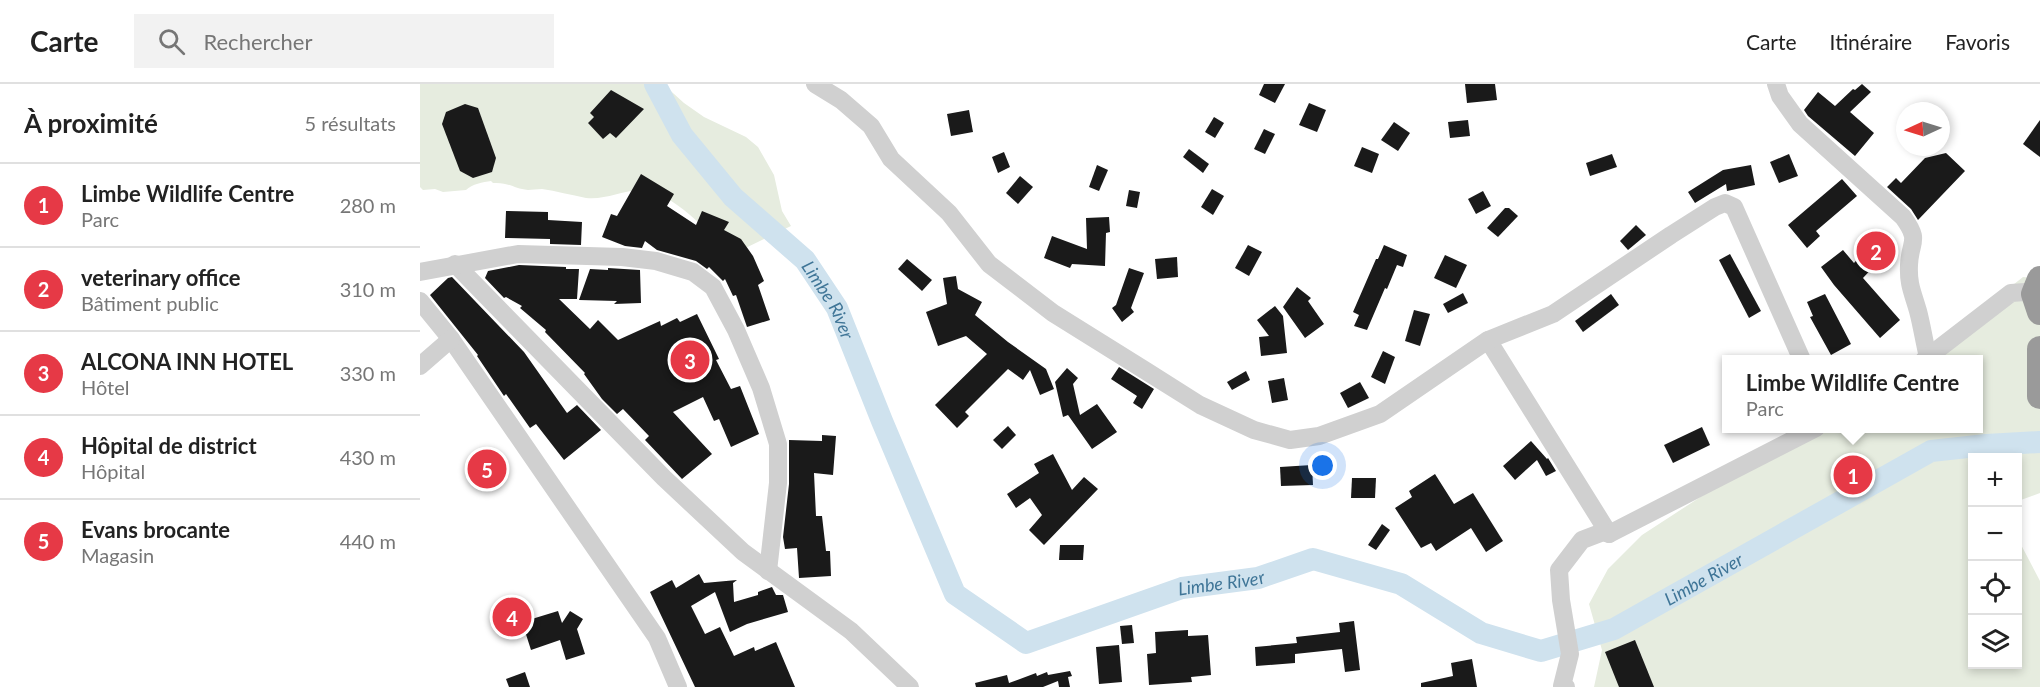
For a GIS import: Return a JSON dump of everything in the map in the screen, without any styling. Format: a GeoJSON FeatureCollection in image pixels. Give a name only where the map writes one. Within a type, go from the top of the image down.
{"type":"FeatureCollection","features":[{"type":"Feature","properties":{"kind":"highway"},"geometry":{"type":"LineString","coordinates":[[2040,349],[2040,396]]}},
{"type":"Feature","properties":{"kind":"street"},"geometry":{"type":"LineString","coordinates":[[815,84],[841,100],[871,126],[891,159],[948,213],[989,264],[1053,313],[1200,405],[1254,430],[1290,440],[1319,436],[1380,414],[1488,340],[1552,314],[1671,234],[1725,203],[1734,207],[1800,355]]}},
{"type":"Feature","properties":{"kind":"street"},"geometry":{"type":"LineString","coordinates":[[1776,84],[1780,96],[1800,124],[1903,217],[1913,231],[1914,245],[1909,262],[1909,284],[1917,309],[1925,355]]}},
{"type":"Feature","properties":{"kind":"street"},"geometry":{"type":"LineString","coordinates":[[420,272],[518,254],[622,257],[656,261],[693,272],[713,287],[736,330],[761,388],[778,444],[778,483],[768,571]]}},
{"type":"Feature","properties":{"kind":"street"},"geometry":{"type":"LineString","coordinates":[[455,264],[664,478],[743,552],[851,631],[910,687]]}},
{"type":"Feature","properties":{"kind":"street"},"geometry":{"type":"LineString","coordinates":[[1930,355],[2011,293],[2025,292],[2038,295]]}},
{"type":"Feature","properties":{"kind":"street"},"geometry":{"type":"LineString","coordinates":[[420,301],[451,339],[657,638],[678,687]]}},
{"type":"Feature","properties":{"kind":"street"},"geometry":{"type":"LineString","coordinates":[[420,366],[451,339]]}},
{"type":"Feature","properties":{"kind":"street"},"geometry":{"type":"LineString","coordinates":[[1488,340],[1609,534]]}},
{"type":"Feature","properties":{"kind":"street"},"geometry":{"type":"LineString","coordinates":[[1566,687],[1562,686],[1570,654],[1564,623],[1559,570],[1582,540],[1603,532],[1609,534],[1808,433]]}},
{"type":"Feature","properties":{"kind":"shaded area"},"geometry":{"type":"Polygon","coordinates":[[[420,84],[663,84],[704,117],[746,137],[758,147],[774,175],[782,211],[791,226],[731,255],[689,214],[663,196],[651,191],[639,190],[600,198],[586,198],[542,189],[528,190],[491,181],[474,185],[466,190],[443,192],[435,189],[423,190],[420,187],[420,84]]]}},
{"type":"Feature","properties":{"kind":"shaded area"},"geometry":{"type":"Polygon","coordinates":[[[2023,277],[2040,279],[2040,493],[2022,500],[2022,453],[1968,453],[1968,669],[2022,669],[2022,547],[2040,581],[2040,687],[1594,687],[1602,650],[1589,604],[1608,569],[1642,535],[1799,433],[1983,433],[1983,355],[1920,355],[1938,344],[2023,277]]]}},
{"type":"Feature","properties":{"kind":"building"},"geometry":{"type":"Polygon","coordinates":[[[1264,84],[1285,84],[1275,103],[1259,95],[1264,84]]]}},
{"type":"Feature","properties":{"kind":"building"},"geometry":{"type":"Polygon","coordinates":[[[1465,84],[1495,84],[1497,100],[1467,103],[1465,84]]]}},
{"type":"Feature","properties":{"kind":"building"},"geometry":{"type":"Polygon","coordinates":[[[1862,84],[1871,92],[1850,112],[1874,133],[1855,156],[1804,110],[1818,92],[1835,106],[1853,89],[1855,90],[1862,84]]]}},
{"type":"Feature","properties":{"kind":"building"},"geometry":{"type":"Polygon","coordinates":[[[611,90],[644,109],[616,138],[610,133],[603,139],[588,123],[594,117],[590,113],[611,90]]]}},
{"type":"Feature","properties":{"kind":"building"},"geometry":{"type":"Polygon","coordinates":[[[1309,103],[1326,110],[1317,132],[1299,125],[1309,103]]]}},
{"type":"Feature","properties":{"kind":"building"},"geometry":{"type":"Polygon","coordinates":[[[465,104],[478,108],[496,158],[492,172],[473,178],[460,171],[442,124],[446,112],[465,104]]]}},
{"type":"Feature","properties":{"kind":"building"},"geometry":{"type":"Polygon","coordinates":[[[969,110],[973,132],[951,136],[947,114],[969,110]]]}},
{"type":"Feature","properties":{"kind":"building"},"geometry":{"type":"Polygon","coordinates":[[[1214,117],[1224,123],[1215,138],[1205,132],[1214,117]]]}},
{"type":"Feature","properties":{"kind":"building"},"geometry":{"type":"Polygon","coordinates":[[[1468,120],[1470,136],[1450,138],[1448,122],[1468,120]]]}},
{"type":"Feature","properties":{"kind":"building"},"geometry":{"type":"Polygon","coordinates":[[[2040,120],[2040,157],[2023,144],[2040,120]]]}},
{"type":"Feature","properties":{"kind":"building"},"geometry":{"type":"Polygon","coordinates":[[[1394,122],[1410,133],[1398,151],[1381,140],[1394,122]]]}},
{"type":"Feature","properties":{"kind":"building"},"geometry":{"type":"Polygon","coordinates":[[[1264,129],[1275,134],[1265,154],[1254,149],[1264,129]]]}},
{"type":"Feature","properties":{"kind":"building"},"geometry":{"type":"Polygon","coordinates":[[[1362,147],[1379,154],[1372,173],[1354,166],[1362,147]]]}},
{"type":"Feature","properties":{"kind":"building"},"geometry":{"type":"Polygon","coordinates":[[[1189,149],[1209,164],[1203,173],[1183,157],[1189,149]]]}},
{"type":"Feature","properties":{"kind":"building"},"geometry":{"type":"Polygon","coordinates":[[[1004,152],[1010,167],[998,173],[992,157],[1004,152]]]}},
{"type":"Feature","properties":{"kind":"building"},"geometry":{"type":"Polygon","coordinates":[[[1612,154],[1617,167],[1590,176],[1586,163],[1612,154]]]}},
{"type":"Feature","properties":{"kind":"building"},"geometry":{"type":"Polygon","coordinates":[[[1789,154],[1798,176],[1779,183],[1770,162],[1789,154]]]}},
{"type":"Feature","properties":{"kind":"building"},"geometry":{"type":"Polygon","coordinates":[[[1949,156],[1965,171],[1918,220],[1911,209],[1887,187],[1896,178],[1901,183],[1925,158],[1949,156]]]}},
{"type":"Feature","properties":{"kind":"building"},"geometry":{"type":"Polygon","coordinates":[[[1097,165],[1108,170],[1099,191],[1089,187],[1097,165]]]}},
{"type":"Feature","properties":{"kind":"building"},"geometry":{"type":"Polygon","coordinates":[[[1751,165],[1755,185],[1727,191],[1726,184],[1695,203],[1688,192],[1723,170],[1751,165]]]}},
{"type":"Feature","properties":{"kind":"building"},"geometry":{"type":"Polygon","coordinates":[[[641,174],[674,194],[667,206],[696,225],[702,211],[729,222],[724,230],[741,239],[753,256],[764,281],[758,285],[770,320],[747,327],[736,295],[733,296],[725,279],[723,281],[709,267],[707,269],[696,261],[657,250],[645,241],[642,248],[625,246],[602,237],[611,214],[617,216],[641,174]]]}},
{"type":"Feature","properties":{"kind":"building"},"geometry":{"type":"Polygon","coordinates":[[[1020,176],[1033,187],[1018,204],[1006,193],[1020,176]]]}},
{"type":"Feature","properties":{"kind":"building"},"geometry":{"type":"Polygon","coordinates":[[[1842,179],[1857,196],[1816,231],[1820,236],[1807,248],[1788,225],[1842,179]]]}},
{"type":"Feature","properties":{"kind":"building"},"geometry":{"type":"Polygon","coordinates":[[[1212,189],[1224,196],[1213,215],[1201,207],[1212,189]]]}},
{"type":"Feature","properties":{"kind":"building"},"geometry":{"type":"Polygon","coordinates":[[[1129,190],[1140,192],[1137,208],[1126,206],[1129,190]]]}},
{"type":"Feature","properties":{"kind":"building"},"geometry":{"type":"Polygon","coordinates":[[[1483,191],[1491,206],[1476,214],[1468,199],[1483,191]]]}},
{"type":"Feature","properties":{"kind":"building"},"geometry":{"type":"Polygon","coordinates":[[[1505,208],[1509,208],[1518,216],[1498,237],[1487,228],[1505,208]]]}},
{"type":"Feature","properties":{"kind":"building"},"geometry":{"type":"Polygon","coordinates":[[[506,211],[548,212],[548,220],[582,222],[581,245],[550,244],[550,239],[505,238],[506,211]]]}},
{"type":"Feature","properties":{"kind":"building"},"geometry":{"type":"Polygon","coordinates":[[[1109,217],[1110,232],[1106,233],[1105,266],[1072,264],[1070,268],[1044,258],[1052,236],[1087,249],[1086,218],[1109,217]]]}},
{"type":"Feature","properties":{"kind":"building"},"geometry":{"type":"Polygon","coordinates":[[[1636,225],[1646,235],[1628,250],[1620,241],[1636,225]]]}},
{"type":"Feature","properties":{"kind":"building"},"geometry":{"type":"Polygon","coordinates":[[[1878,236],[1891,248],[1863,278],[1900,320],[1880,338],[1821,267],[1843,250],[1854,263],[1878,236]]]}},
{"type":"Feature","properties":{"kind":"building"},"geometry":{"type":"Polygon","coordinates":[[[1248,245],[1262,252],[1249,276],[1235,268],[1248,245]]]}},
{"type":"Feature","properties":{"kind":"building"},"geometry":{"type":"Polygon","coordinates":[[[1384,245],[1407,255],[1403,267],[1397,265],[1367,330],[1354,326],[1359,315],[1353,312],[1384,245]]]}},
{"type":"Feature","properties":{"kind":"building"},"geometry":{"type":"Polygon","coordinates":[[[1730,254],[1761,311],[1749,318],[1719,260],[1730,254]]]}},
{"type":"Feature","properties":{"kind":"building"},"geometry":{"type":"Polygon","coordinates":[[[1445,255],[1467,265],[1456,288],[1434,278],[1445,255]]]}},
{"type":"Feature","properties":{"kind":"building"},"geometry":{"type":"Polygon","coordinates":[[[1177,257],[1178,277],[1157,279],[1155,259],[1177,257]]]}},
{"type":"Feature","properties":{"kind":"building"},"geometry":{"type":"Polygon","coordinates":[[[907,259],[932,280],[922,291],[898,269],[907,259]]]}},
{"type":"Feature","properties":{"kind":"building"},"geometry":{"type":"Polygon","coordinates":[[[519,265],[579,269],[577,299],[559,299],[590,329],[598,320],[618,340],[660,321],[661,326],[677,318],[680,322],[697,314],[731,389],[740,386],[759,434],[731,447],[719,419],[714,421],[703,397],[673,412],[712,454],[682,479],[645,440],[649,436],[623,409],[617,414],[602,399],[585,373],[545,332],[546,330],[520,308],[522,306],[504,298],[485,278],[488,271],[519,265]]]}},
{"type":"Feature","properties":{"kind":"building"},"geometry":{"type":"Polygon","coordinates":[[[608,268],[640,270],[641,303],[614,304],[617,301],[579,300],[590,269],[608,270],[608,268]]]}},
{"type":"Feature","properties":{"kind":"building"},"geometry":{"type":"Polygon","coordinates":[[[1129,268],[1144,273],[1131,308],[1134,312],[1122,322],[1112,308],[1116,305],[1129,268]]]}},
{"type":"Feature","properties":{"kind":"building"},"geometry":{"type":"Polygon","coordinates":[[[956,276],[958,289],[982,302],[975,315],[1046,369],[1054,389],[1040,395],[1030,370],[1023,380],[1008,369],[965,412],[969,416],[957,428],[935,405],[987,354],[966,336],[938,346],[926,312],[947,304],[943,278],[956,276]]]}},
{"type":"Feature","properties":{"kind":"building"},"geometry":{"type":"Polygon","coordinates":[[[452,277],[524,352],[567,413],[577,405],[601,430],[564,460],[536,424],[530,428],[506,394],[504,396],[478,355],[430,295],[452,277]]]}},
{"type":"Feature","properties":{"kind":"building"},"geometry":{"type":"Polygon","coordinates":[[[1297,287],[1311,298],[1308,301],[1324,324],[1305,338],[1283,307],[1297,287]]]}},
{"type":"Feature","properties":{"kind":"building"},"geometry":{"type":"Polygon","coordinates":[[[1463,293],[1468,303],[1448,313],[1443,304],[1463,293]]]}},
{"type":"Feature","properties":{"kind":"building"},"geometry":{"type":"Polygon","coordinates":[[[1611,294],[1619,305],[1583,332],[1575,321],[1611,294]]]}},
{"type":"Feature","properties":{"kind":"building"},"geometry":{"type":"Polygon","coordinates":[[[1825,294],[1851,344],[1831,355],[1810,317],[1813,316],[1807,302],[1825,294]]]}},
{"type":"Feature","properties":{"kind":"building"},"geometry":{"type":"Polygon","coordinates":[[[1275,306],[1283,316],[1287,353],[1261,356],[1259,337],[1269,336],[1257,320],[1275,306]]]}},
{"type":"Feature","properties":{"kind":"building"},"geometry":{"type":"Polygon","coordinates":[[[1414,310],[1430,314],[1420,346],[1405,341],[1414,310]]]}},
{"type":"Feature","properties":{"kind":"building"},"geometry":{"type":"Polygon","coordinates":[[[1383,351],[1395,357],[1385,384],[1371,377],[1383,351]]]}},
{"type":"Feature","properties":{"kind":"building"},"geometry":{"type":"Polygon","coordinates":[[[1119,367],[1154,389],[1142,409],[1133,403],[1137,396],[1111,379],[1119,367]]]}},
{"type":"Feature","properties":{"kind":"building"},"geometry":{"type":"Polygon","coordinates":[[[1067,368],[1078,378],[1073,384],[1080,415],[1097,404],[1117,432],[1092,449],[1068,415],[1063,417],[1055,382],[1067,368]]]}},
{"type":"Feature","properties":{"kind":"building"},"geometry":{"type":"Polygon","coordinates":[[[1246,371],[1250,380],[1232,390],[1227,382],[1246,371]]]}},
{"type":"Feature","properties":{"kind":"building"},"geometry":{"type":"Polygon","coordinates":[[[1284,378],[1288,400],[1272,403],[1268,381],[1284,378]]]}},
{"type":"Feature","properties":{"kind":"building"},"geometry":{"type":"Polygon","coordinates":[[[1360,382],[1369,398],[1348,408],[1340,393],[1360,382]]]}},
{"type":"Feature","properties":{"kind":"building"},"geometry":{"type":"Polygon","coordinates":[[[1008,426],[1016,435],[1002,449],[993,440],[1008,426]]]}},
{"type":"Feature","properties":{"kind":"building"},"geometry":{"type":"Polygon","coordinates":[[[1702,427],[1710,445],[1673,463],[1664,445],[1702,427]]]}},
{"type":"Feature","properties":{"kind":"building"},"geometry":{"type":"Polygon","coordinates":[[[822,435],[836,436],[833,475],[814,473],[816,516],[822,516],[826,551],[830,551],[831,576],[799,578],[797,548],[785,549],[783,537],[789,484],[789,440],[822,441],[822,435]]]}},
{"type":"Feature","properties":{"kind":"building"},"geometry":{"type":"Polygon","coordinates":[[[1531,441],[1548,458],[1556,471],[1546,476],[1537,460],[1515,480],[1503,466],[1531,441]]]}},
{"type":"Feature","properties":{"kind":"building"},"geometry":{"type":"Polygon","coordinates":[[[1053,454],[1072,490],[1084,477],[1098,489],[1044,545],[1029,530],[1042,515],[1030,498],[1016,508],[1007,494],[1039,473],[1034,464],[1053,454]]]}},
{"type":"Feature","properties":{"kind":"building"},"geometry":{"type":"Polygon","coordinates":[[[1312,465],[1313,485],[1281,486],[1280,467],[1312,465]]]}},
{"type":"Feature","properties":{"kind":"building"},"geometry":{"type":"Polygon","coordinates":[[[1435,474],[1454,504],[1473,493],[1503,541],[1486,552],[1471,528],[1436,551],[1431,543],[1421,548],[1395,508],[1412,497],[1409,491],[1435,474]]]}},
{"type":"Feature","properties":{"kind":"building"},"geometry":{"type":"Polygon","coordinates":[[[1352,478],[1376,478],[1375,498],[1351,498],[1352,478]]]}},
{"type":"Feature","properties":{"kind":"building"},"geometry":{"type":"Polygon","coordinates":[[[1382,524],[1390,530],[1376,550],[1368,545],[1382,524]]]}},
{"type":"Feature","properties":{"kind":"building"},"geometry":{"type":"Polygon","coordinates":[[[1060,545],[1084,545],[1083,560],[1059,560],[1060,545]]]}},
{"type":"Feature","properties":{"kind":"building"},"geometry":{"type":"Polygon","coordinates":[[[699,574],[704,583],[737,580],[733,583],[734,602],[758,595],[758,592],[772,587],[776,595],[783,595],[788,612],[747,624],[730,632],[715,592],[691,606],[705,634],[720,627],[734,656],[754,647],[755,651],[776,642],[795,687],[695,687],[650,592],[672,580],[676,588],[699,574]]]}},
{"type":"Feature","properties":{"kind":"building"},"geometry":{"type":"Polygon","coordinates":[[[558,611],[562,623],[570,611],[583,619],[577,629],[585,654],[566,660],[560,640],[531,650],[522,622],[558,611]]]}},
{"type":"Feature","properties":{"kind":"building"},"geometry":{"type":"Polygon","coordinates":[[[1354,621],[1360,670],[1345,672],[1342,649],[1295,654],[1295,663],[1256,666],[1255,647],[1297,643],[1296,637],[1340,632],[1339,623],[1354,621]]]}},
{"type":"Feature","properties":{"kind":"building"},"geometry":{"type":"Polygon","coordinates":[[[1132,625],[1134,643],[1122,644],[1120,626],[1132,625]]]}},
{"type":"Feature","properties":{"kind":"building"},"geometry":{"type":"Polygon","coordinates":[[[1188,630],[1188,636],[1208,635],[1211,675],[1191,677],[1192,682],[1149,685],[1147,654],[1156,653],[1155,632],[1188,630]]]}},
{"type":"Feature","properties":{"kind":"building"},"geometry":{"type":"Polygon","coordinates":[[[1635,640],[1654,687],[1619,687],[1605,652],[1635,640]]]}},
{"type":"Feature","properties":{"kind":"building"},"geometry":{"type":"Polygon","coordinates":[[[1119,645],[1122,682],[1099,684],[1096,647],[1119,645]]]}},
{"type":"Feature","properties":{"kind":"building"},"geometry":{"type":"Polygon","coordinates":[[[1472,659],[1477,687],[1421,687],[1421,683],[1453,676],[1451,663],[1472,659]]]}},
{"type":"Feature","properties":{"kind":"building"},"geometry":{"type":"Polygon","coordinates":[[[1070,671],[1072,676],[1068,677],[1070,687],[1059,687],[1058,681],[1043,687],[976,687],[975,683],[1007,675],[1009,683],[1036,673],[1037,676],[1047,672],[1048,675],[1070,671]]]}},
{"type":"Feature","properties":{"kind":"building"},"geometry":{"type":"Polygon","coordinates":[[[525,672],[530,687],[509,687],[506,679],[525,672]]]}},
{"type":"Feature","properties":{"kind":"waterway","name":"Limbe River"},"geometry":{"type":"LineString","coordinates":[[655,84],[682,135],[733,197],[805,260],[837,308],[955,594],[1026,643],[1182,588],[1258,578],[1313,559],[1401,584],[1481,633],[1541,651],[1614,629],[1931,451],[2040,442]]}},
{"type":"Feature","properties":{"kind":"place","name":"veterinary office"},"geometry":{"type":"Point","coordinates":[1876,251]}},
{"type":"Feature","properties":{"kind":"place","name":"ALCONA INN HOTEL"},"geometry":{"type":"Point","coordinates":[690,360]}},
{"type":"Feature","properties":{"kind":"place","name":"Evans brocante"},"geometry":{"type":"Point","coordinates":[487,469]}},
{"type":"Feature","properties":{"kind":"place","name":"Limbe Wildlife Centre"},"geometry":{"type":"Point","coordinates":[1853,475]}},
{"type":"Feature","properties":{"kind":"place","name":"Hôpital de district"},"geometry":{"type":"Point","coordinates":[512,617]}}]}
